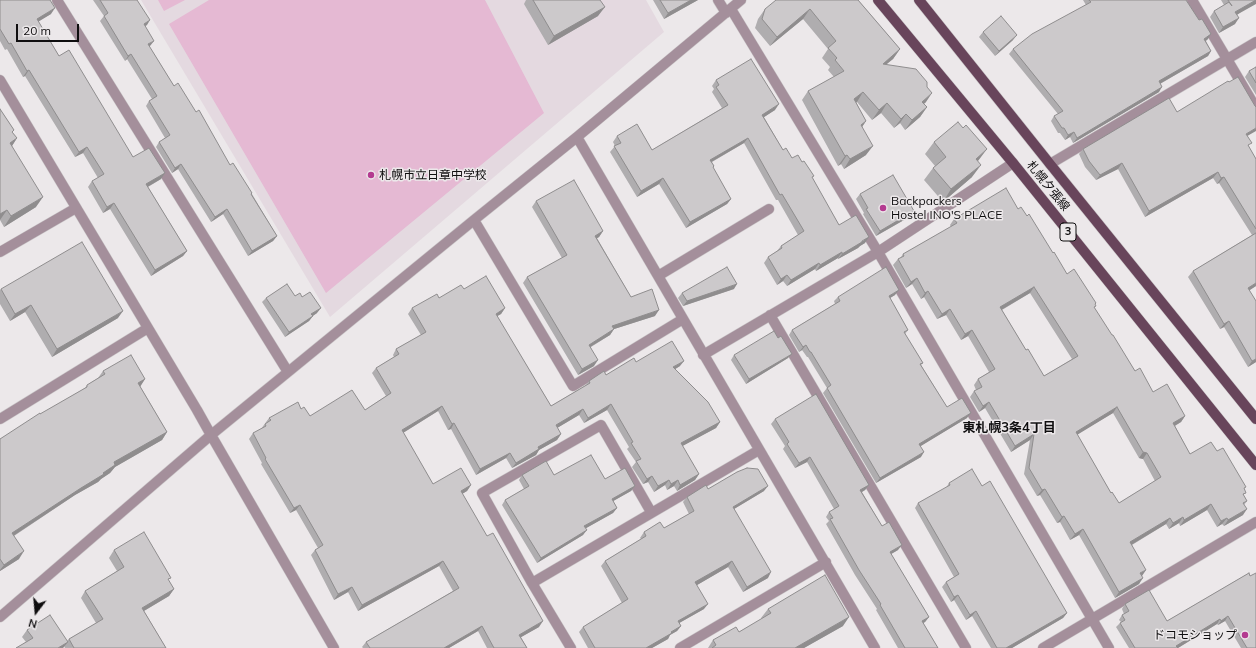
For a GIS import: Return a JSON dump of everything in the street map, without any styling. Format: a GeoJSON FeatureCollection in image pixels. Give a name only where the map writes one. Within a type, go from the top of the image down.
{"type":"FeatureCollection","features":[{"type":"Feature","properties":{"kind":"main road","name":"札幌夕張線"},"geometry":{"type":"LineString","coordinates":[[878,0],[1013,163],[1256,465]]}},
{"type":"Feature","properties":{"kind":"main road","name":"札幌夕張線"},"geometry":{"type":"LineString","coordinates":[[919,0],[1256,419]]}},
{"type":"Feature","properties":{"kind":"street"},"geometry":{"type":"LineString","coordinates":[[57,0],[288,372]]}},
{"type":"Feature","properties":{"kind":"street"},"geometry":{"type":"LineString","coordinates":[[718,0],[728,11],[878,252],[1109,648]]}},
{"type":"Feature","properties":{"kind":"street"},"geometry":{"type":"LineString","coordinates":[[0,617],[211,435],[577,137],[741,0]]}},
{"type":"Feature","properties":{"kind":"street"},"geometry":{"type":"LineString","coordinates":[[1192,0],[1256,108]]}},
{"type":"Feature","properties":{"kind":"street"},"geometry":{"type":"LineString","coordinates":[[1050,164],[1256,42]]}},
{"type":"Feature","properties":{"kind":"street"},"geometry":{"type":"LineString","coordinates":[[0,80],[197,410],[334,648]]}},
{"type":"Feature","properties":{"kind":"street"},"geometry":{"type":"LineString","coordinates":[[577,137],[875,648]]}},
{"type":"Feature","properties":{"kind":"street"},"geometry":{"type":"LineString","coordinates":[[703,355],[878,252],[1013,163]]}},
{"type":"Feature","properties":{"kind":"street"},"geometry":{"type":"LineString","coordinates":[[0,252],[76,208]]}},
{"type":"Feature","properties":{"kind":"street"},"geometry":{"type":"LineString","coordinates":[[658,276],[769,209]]}},
{"type":"Feature","properties":{"kind":"street"},"geometry":{"type":"LineString","coordinates":[[474,220],[573,386],[683,319]]}},
{"type":"Feature","properties":{"kind":"street"},"geometry":{"type":"LineString","coordinates":[[770,315],[966,648]]}},
{"type":"Feature","properties":{"kind":"street"},"geometry":{"type":"LineString","coordinates":[[0,419],[148,328]]}},
{"type":"Feature","properties":{"kind":"street"},"geometry":{"type":"LineString","coordinates":[[571,648],[532,583],[482,494],[601,425],[651,512]]}},
{"type":"Feature","properties":{"kind":"street"},"geometry":{"type":"LineString","coordinates":[[532,583],[759,450]]}},
{"type":"Feature","properties":{"kind":"street"},"geometry":{"type":"LineString","coordinates":[[1043,648],[1256,522]]}},
{"type":"Feature","properties":{"kind":"street"},"geometry":{"type":"LineString","coordinates":[[680,648],[826,562]]}},
{"type":"Feature","properties":{"kind":"shaded area","name":"札幌市立日章中学校"},"geometry":{"type":"Polygon","coordinates":[[[141,0],[646,0],[664,32],[330,317],[141,0]]]}},
{"type":"Feature","properties":{"kind":"shaded area"},"geometry":{"type":"Polygon","coordinates":[[[158,0],[185,0],[164,11],[158,0]]]}},
{"type":"Feature","properties":{"kind":"shaded area","name":"札幌市立日章中学校"},"geometry":{"type":"Polygon","coordinates":[[[209,0],[485,0],[544,113],[326,293],[169,24],[209,0]]]}},
{"type":"Feature","properties":{"kind":"building"},"geometry":{"type":"Polygon","coordinates":[[[0,0],[50,0],[55,8],[37,19],[59,56],[69,50],[133,157],[149,148],[165,173],[146,184],[187,251],[155,270],[114,203],[107,207],[92,181],[104,174],[87,147],[79,152],[29,70],[27,71],[11,43],[9,44],[0,29],[0,0]]]}},
{"type":"Feature","properties":{"kind":"building"},"geometry":{"type":"Polygon","coordinates":[[[100,0],[137,0],[150,20],[144,24],[154,41],[148,44],[174,86],[178,83],[196,112],[199,110],[230,165],[233,163],[277,236],[252,251],[227,209],[215,217],[181,164],[175,168],[159,142],[170,135],[149,101],[157,96],[131,54],[128,56],[104,16],[108,13],[100,0]]]}},
{"type":"Feature","properties":{"kind":"building"},"geometry":{"type":"Polygon","coordinates":[[[533,0],[600,0],[605,7],[554,36],[533,0]]]}},
{"type":"Feature","properties":{"kind":"building"},"geometry":{"type":"Polygon","coordinates":[[[660,0],[691,0],[668,13],[660,0]]]}},
{"type":"Feature","properties":{"kind":"building"},"geometry":{"type":"Polygon","coordinates":[[[776,0],[858,0],[900,49],[883,64],[916,69],[927,82],[927,87],[932,93],[922,102],[927,107],[912,120],[906,114],[901,119],[887,103],[879,110],[863,92],[854,99],[866,121],[861,125],[873,146],[850,159],[847,155],[845,156],[808,91],[844,71],[835,60],[837,58],[828,48],[836,41],[810,9],[777,37],[762,19],[765,9],[776,0]]]}},
{"type":"Feature","properties":{"kind":"building"},"geometry":{"type":"Polygon","coordinates":[[[1089,0],[1186,0],[1199,20],[1202,19],[1211,34],[1204,39],[1211,51],[1159,81],[1162,87],[1077,138],[1074,132],[1068,135],[1064,128],[1062,128],[1054,116],[1063,111],[1013,49],[1032,34],[1091,2],[1089,0]]]}},
{"type":"Feature","properties":{"kind":"building"},"geometry":{"type":"Polygon","coordinates":[[[1228,0],[1256,0],[1235,12],[1239,18],[1223,27],[1214,11],[1229,2],[1232,6],[1228,0]]]}},
{"type":"Feature","properties":{"kind":"building"},"geometry":{"type":"Polygon","coordinates":[[[1001,16],[1017,35],[999,51],[983,32],[1001,16]]]}},
{"type":"Feature","properties":{"kind":"building"},"geometry":{"type":"Polygon","coordinates":[[[751,59],[779,104],[762,115],[783,150],[786,148],[792,158],[798,155],[802,162],[804,161],[814,176],[812,177],[839,225],[856,215],[869,237],[842,254],[842,252],[820,265],[819,263],[791,280],[787,275],[781,279],[768,257],[782,248],[781,246],[804,231],[782,194],[780,195],[748,138],[710,160],[731,199],[690,222],[663,178],[641,191],[614,146],[621,143],[617,136],[637,124],[652,150],[728,105],[716,87],[719,85],[716,80],[751,59]]]}},
{"type":"Feature","properties":{"kind":"building"},"geometry":{"type":"Polygon","coordinates":[[[1256,67],[1256,83],[1249,71],[1256,67]]]}},
{"type":"Feature","properties":{"kind":"building"},"geometry":{"type":"Polygon","coordinates":[[[1238,77],[1256,107],[1256,128],[1246,134],[1252,143],[1248,145],[1256,159],[1256,229],[1224,177],[1221,178],[1218,172],[1149,211],[1122,163],[1100,175],[1089,161],[1083,149],[1169,98],[1177,112],[1228,81],[1229,82],[1238,77]]]}},
{"type":"Feature","properties":{"kind":"building"},"geometry":{"type":"Polygon","coordinates":[[[0,109],[14,130],[12,132],[17,138],[10,143],[43,197],[11,216],[7,210],[0,214],[0,109]]]}},
{"type":"Feature","properties":{"kind":"building"},"geometry":{"type":"Polygon","coordinates":[[[958,122],[963,128],[966,125],[987,149],[976,159],[981,165],[951,189],[933,168],[946,157],[934,142],[958,122]]]}},
{"type":"Feature","properties":{"kind":"building","name":"Backpackers Hostel INO'S PLACE"},"geometry":{"type":"Polygon","coordinates":[[[893,175],[914,211],[880,231],[866,209],[868,208],[860,194],[893,175]]]}},
{"type":"Feature","properties":{"kind":"building"},"geometry":{"type":"Polygon","coordinates":[[[574,180],[603,231],[595,236],[631,297],[652,289],[659,310],[612,326],[614,329],[589,345],[598,360],[582,369],[527,277],[567,255],[536,201],[574,180]]]}},
{"type":"Feature","properties":{"kind":"building"},"geometry":{"type":"Polygon","coordinates":[[[1006,188],[1018,209],[1021,207],[1027,216],[1029,214],[1067,274],[1074,269],[1096,303],[1096,306],[1094,307],[1135,371],[1140,368],[1153,392],[1167,384],[1185,416],[1173,423],[1190,454],[1211,442],[1217,451],[1223,448],[1246,487],[1244,488],[1246,493],[1243,494],[1247,501],[1243,503],[1247,509],[1228,520],[1227,518],[1221,521],[1211,504],[1184,520],[1183,517],[1173,523],[1170,518],[1130,542],[1146,570],[1140,573],[1143,578],[1119,592],[1083,529],[1075,534],[1064,516],[1062,517],[1045,489],[1042,490],[1029,468],[1034,434],[1015,446],[989,402],[983,406],[974,391],[982,387],[978,379],[995,369],[972,330],[965,334],[950,309],[942,314],[928,291],[925,293],[917,278],[911,282],[898,259],[904,256],[903,254],[957,223],[954,219],[1006,188]],[[1034,287],[1000,307],[1044,376],[1078,356],[1034,287]],[[1117,407],[1076,432],[1111,493],[1112,492],[1119,503],[1161,477],[1147,453],[1143,452],[1117,407]]]}},
{"type":"Feature","properties":{"kind":"building"},"geometry":{"type":"Polygon","coordinates":[[[1256,233],[1256,283],[1248,288],[1256,301],[1256,359],[1252,361],[1229,321],[1224,324],[1193,271],[1256,233]]]}},
{"type":"Feature","properties":{"kind":"building"},"geometry":{"type":"Polygon","coordinates":[[[82,242],[123,311],[57,349],[31,305],[15,314],[1,289],[82,242]]]}},
{"type":"Feature","properties":{"kind":"building"},"geometry":{"type":"Polygon","coordinates":[[[727,267],[737,284],[687,301],[682,293],[727,267]]]}},
{"type":"Feature","properties":{"kind":"building"},"geometry":{"type":"Polygon","coordinates":[[[886,267],[899,290],[889,296],[908,330],[904,332],[923,363],[920,364],[947,407],[962,398],[971,413],[919,444],[924,452],[880,478],[827,388],[831,385],[811,352],[806,345],[803,347],[792,330],[840,301],[838,297],[886,267]]]}},
{"type":"Feature","properties":{"kind":"building"},"geometry":{"type":"Polygon","coordinates":[[[486,276],[505,308],[496,314],[551,406],[590,383],[589,381],[604,371],[606,375],[634,358],[636,362],[672,341],[684,361],[673,367],[708,402],[720,422],[681,443],[699,474],[680,485],[678,480],[671,484],[669,480],[658,486],[652,476],[647,479],[636,461],[641,459],[611,404],[588,418],[583,409],[556,425],[561,434],[538,447],[539,449],[516,463],[510,453],[480,469],[454,423],[452,424],[442,406],[402,430],[433,484],[461,468],[471,485],[461,491],[487,536],[493,533],[543,621],[519,635],[527,648],[494,648],[482,626],[444,648],[370,648],[366,642],[459,588],[443,561],[362,605],[352,587],[338,594],[315,550],[323,545],[300,505],[294,508],[265,459],[266,458],[253,433],[266,426],[265,424],[271,420],[269,418],[298,402],[301,409],[304,407],[310,416],[352,390],[365,410],[391,393],[376,368],[399,354],[396,349],[426,332],[412,308],[437,294],[439,298],[461,285],[464,289],[486,276]]]}},
{"type":"Feature","properties":{"kind":"building"},"geometry":{"type":"Polygon","coordinates":[[[287,284],[295,296],[300,293],[302,297],[310,292],[321,308],[311,314],[313,316],[289,332],[266,298],[287,284]]]}},
{"type":"Feature","properties":{"kind":"building"},"geometry":{"type":"Polygon","coordinates":[[[774,331],[778,338],[781,336],[792,354],[749,379],[734,355],[774,331]]]}},
{"type":"Feature","properties":{"kind":"building"},"geometry":{"type":"Polygon","coordinates":[[[131,355],[145,379],[138,383],[167,432],[114,462],[115,465],[103,473],[104,474],[12,533],[24,551],[4,565],[0,559],[0,439],[40,413],[87,387],[87,385],[105,374],[103,371],[131,355]]]}},
{"type":"Feature","properties":{"kind":"building"},"geometry":{"type":"Polygon","coordinates":[[[816,394],[869,485],[860,490],[882,526],[889,522],[902,545],[890,552],[929,617],[922,621],[938,648],[905,648],[880,605],[881,604],[859,570],[830,519],[833,518],[829,512],[839,506],[810,457],[799,463],[787,444],[789,442],[775,419],[816,394]]]}},
{"type":"Feature","properties":{"kind":"building"},"geometry":{"type":"Polygon","coordinates":[[[591,455],[605,479],[625,468],[635,486],[612,499],[617,508],[584,526],[587,530],[541,558],[505,500],[529,486],[522,475],[546,461],[554,475],[591,455]]]}},
{"type":"Feature","properties":{"kind":"building"},"geometry":{"type":"Polygon","coordinates":[[[747,468],[758,469],[768,486],[733,507],[771,572],[747,587],[732,561],[695,582],[708,604],[678,621],[681,626],[671,632],[672,633],[646,648],[595,648],[583,627],[628,599],[605,561],[646,536],[644,532],[660,522],[664,528],[694,511],[687,497],[706,485],[708,489],[737,472],[747,468]]]}},
{"type":"Feature","properties":{"kind":"building"},"geometry":{"type":"Polygon","coordinates":[[[972,469],[982,486],[990,481],[1067,613],[1006,648],[997,648],[976,611],[970,615],[958,595],[954,597],[946,582],[959,574],[918,503],[950,485],[949,483],[972,469]]]}},
{"type":"Feature","properties":{"kind":"building"},"geometry":{"type":"Polygon","coordinates":[[[144,532],[171,578],[168,579],[174,589],[142,608],[166,648],[74,648],[69,639],[103,619],[85,591],[124,567],[114,550],[144,532]]]}},
{"type":"Feature","properties":{"kind":"building"},"geometry":{"type":"Polygon","coordinates":[[[1249,573],[1250,576],[1256,573],[1256,648],[1247,648],[1228,616],[1221,621],[1220,619],[1176,646],[1178,648],[1135,648],[1120,623],[1125,620],[1122,615],[1129,611],[1125,604],[1149,590],[1167,621],[1249,573]]]}},
{"type":"Feature","properties":{"kind":"building"},"geometry":{"type":"Polygon","coordinates":[[[825,575],[849,617],[795,648],[712,648],[716,645],[713,640],[736,627],[739,632],[771,613],[768,609],[825,575]]]}},
{"type":"Feature","properties":{"kind":"building"},"geometry":{"type":"Polygon","coordinates":[[[50,615],[68,642],[58,648],[16,648],[33,638],[27,630],[50,615]]]}},
{"type":"Feature","properties":{"kind":"place","name":"札幌市立日章中学校"},"geometry":{"type":"Point","coordinates":[371,175]}},
{"type":"Feature","properties":{"kind":"place","name":"Backpackers Hostel INO'S PLACE"},"geometry":{"type":"Point","coordinates":[883,208]}},
{"type":"Feature","properties":{"kind":"place","name":"ドコモショップ"},"geometry":{"type":"Point","coordinates":[1245,635]}},
{"type":"Feature","properties":{"kind":"district","name":"東札幌3条4丁目"},"geometry":{"type":"Point","coordinates":[1009,428]}}]}
